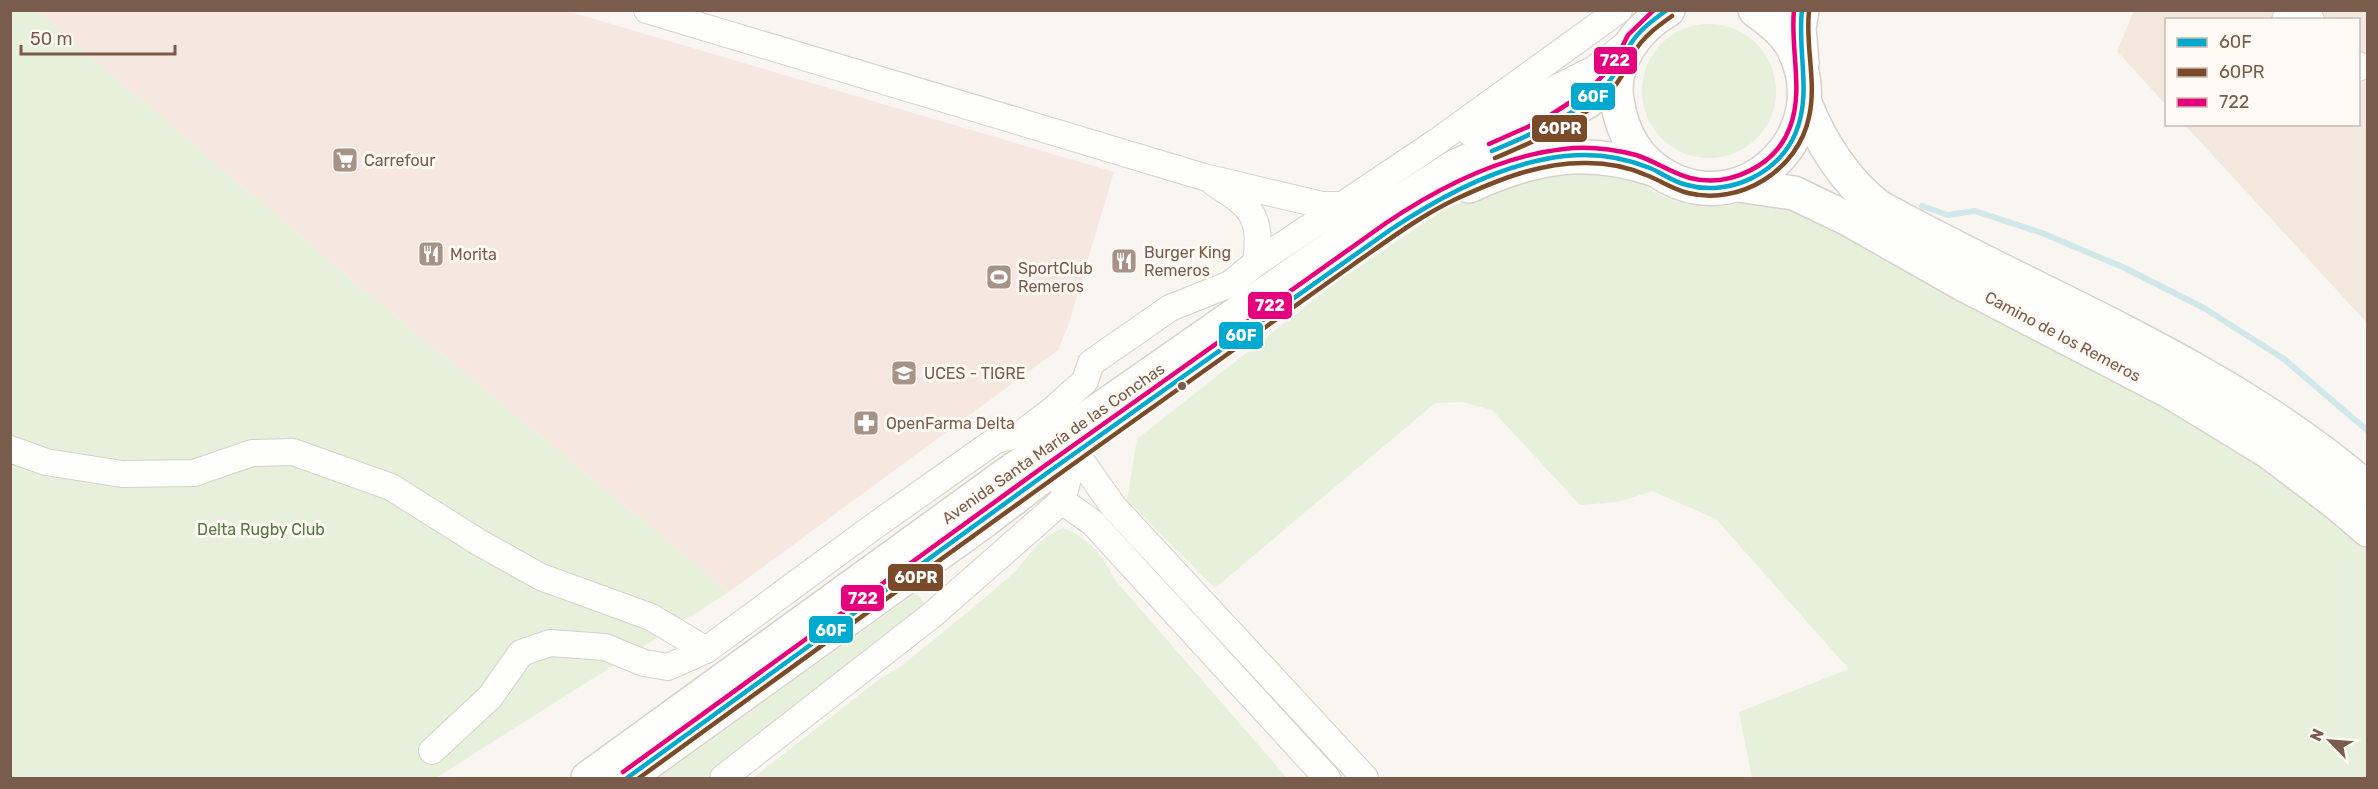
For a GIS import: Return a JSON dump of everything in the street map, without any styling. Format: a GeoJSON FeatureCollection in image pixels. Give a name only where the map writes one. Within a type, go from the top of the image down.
{"type":"FeatureCollection","features":[{"type":"Feature","properties":{"kind":"main road"},"geometry":{"type":"LineString","coordinates":[[1668,10],[1653,19],[1628,23],[1616,96],[1621,124],[1633,149],[1653,169],[1679,183],[1708,189],[1738,185],[1763,173],[1784,154],[1798,130],[1804,89],[1798,28],[1802,10]]}},
{"type":"Feature","properties":{"kind":"main road","name":"Camino de los Remeros"},"geometry":{"type":"LineString","coordinates":[[1755,10],[1776,25],[1793,48],[1814,125],[1835,159],[1861,192],[1879,207],[2184,364],[2287,426],[2367,489]]}},
{"type":"Feature","properties":{"kind":"main road","name":"Avenida Santa María de las Conchas"},"geometry":{"type":"LineString","coordinates":[[588,778],[1065,431],[1374,218],[1456,166],[1526,136],[1588,101],[1620,68]]}},
{"type":"Feature","properties":{"kind":"main road","name":"Avenida Santa María de las Conchas"},"geometry":{"type":"LineString","coordinates":[[627,778],[984,521],[1065,431],[1442,198],[1507,169],[1543,160],[1583,155],[1622,159],[1653,169]]}},
{"type":"Feature","properties":{"kind":"main road","name":"Camino de los Remeros"},"geometry":{"type":"LineString","coordinates":[[1738,185],[1794,193],[1850,220],[1961,283],[2169,391],[2269,452],[2339,505],[2367,530]]}},
{"type":"Feature","properties":{"kind":"street"},"geometry":{"type":"LineString","coordinates":[[647,10],[1204,177],[1322,205],[1342,205]]}},
{"type":"Feature","properties":{"kind":"street"},"geometry":{"type":"LineString","coordinates":[[1435,142],[1464,134],[1594,69],[1628,23]]}},
{"type":"Feature","properties":{"kind":"street"},"geometry":{"type":"LineString","coordinates":[[723,778],[932,615],[1062,501],[1065,431],[1091,363],[1170,308],[1230,284],[1256,263],[1435,142],[1628,23]]}},
{"type":"Feature","properties":{"kind":"street"},"geometry":{"type":"LineString","coordinates":[[1204,177],[1237,198],[1254,217],[1259,231],[1256,263]]}},
{"type":"Feature","properties":{"kind":"street"},"geometry":{"type":"LineString","coordinates":[[432,751],[490,697],[521,653],[550,643],[605,647],[644,663],[668,667],[706,650],[873,527],[996,441],[1021,434],[1065,431]]}},
{"type":"Feature","properties":{"kind":"street"},"geometry":{"type":"LineString","coordinates":[[1065,431],[1113,506],[1365,778]]}},
{"type":"Feature","properties":{"kind":"street"},"geometry":{"type":"LineString","coordinates":[[1003,477],[1021,434]]}},
{"type":"Feature","properties":{"kind":"street"},"geometry":{"type":"LineString","coordinates":[[10,449],[46,462],[122,474],[194,472],[252,453],[293,452],[391,487],[480,543],[541,577],[651,617],[706,650]]}},
{"type":"Feature","properties":{"kind":"street"},"geometry":{"type":"LineString","coordinates":[[1062,501],[1093,523],[1327,778]]}},
{"type":"Feature","properties":{"kind":"street"},"geometry":{"type":"LineString","coordinates":[[1262,707],[1282,688]]}},
{"type":"Feature","properties":{"kind":"shaded area"},"geometry":{"type":"Polygon","coordinates":[[[37,11],[567,11],[1114,172],[1068,326],[1058,350],[729,592],[371,296],[37,11]]]}},
{"type":"Feature","properties":{"kind":"shaded area"},"geometry":{"type":"Polygon","coordinates":[[[2134,11],[2367,11],[2367,323],[2186,126],[2360,126],[2360,18],[2165,18],[2165,104],[2117,51],[2134,11]]]}},
{"type":"Feature","properties":{"kind":"green space","name":"Delta Rugby Club"},"geometry":{"type":"Polygon","coordinates":[[[10,11],[37,11],[371,296],[729,592],[436,778],[11,778],[10,11]]]}},
{"type":"Feature","properties":{"kind":"green space"},"geometry":{"type":"Polygon","coordinates":[[[1709,24],[1735,29],[1756,44],[1771,65],[1776,91],[1771,117],[1756,138],[1735,153],[1709,158],[1683,153],[1662,138],[1647,117],[1642,91],[1647,65],[1662,44],[1683,29],[1709,24]]]}},
{"type":"Feature","properties":{"kind":"green space"},"geometry":{"type":"Polygon","coordinates":[[[1570,165],[1638,179],[1654,192],[1673,201],[1703,207],[1728,205],[1760,198],[1840,229],[1878,255],[1944,292],[2027,336],[2209,426],[2308,496],[2367,547],[2367,778],[1752,778],[1739,712],[1849,669],[1716,519],[1652,491],[1618,502],[1580,505],[1492,410],[1462,402],[1435,403],[1215,588],[1127,500],[1137,439],[1334,284],[1445,209],[1526,174],[1570,165]]]}},
{"type":"Feature","properties":{"kind":"green space"},"geometry":{"type":"Polygon","coordinates":[[[1063,528],[1095,549],[1115,580],[1287,778],[753,778],[881,678],[899,668],[1017,570],[1038,544],[1063,528]]]}},
{"type":"Feature","properties":{"kind":"green space"},"geometry":{"type":"Polygon","coordinates":[[[916,593],[926,605],[705,778],[658,778],[916,593]]]}},
{"type":"Feature","properties":{"kind":"waterway"},"geometry":{"type":"LineString","coordinates":[[1922,206],[1948,215],[1975,211],[2042,233],[2127,269],[2204,308],[2284,359],[2368,431]]}},
{"type":"Feature","properties":{"kind":"transit line","name":"722"},"geometry":{"type":"LineString","coordinates":[[1489,144],[1541,121],[1588,91],[1613,65],[1628,35],[1654,10]]}},
{"type":"Feature","properties":{"kind":"transit line","name":"60F"},"geometry":{"type":"LineString","coordinates":[[1492,151],[1553,123],[1582,106],[1611,79],[1638,35],[1667,10]]}},
{"type":"Feature","properties":{"kind":"transit line","name":"722"},"geometry":{"type":"LineString","coordinates":[[623,772],[1043,467],[1386,223],[1448,186],[1493,166],[1516,159],[1573,148],[1600,149],[1636,155],[1683,176],[1705,180],[1735,177],[1762,163],[1783,141],[1794,113],[1796,99],[1794,10]]}},
{"type":"Feature","properties":{"kind":"transit line","name":"60F"},"geometry":{"type":"LineString","coordinates":[[627,778],[1047,473],[1390,230],[1452,193],[1473,182],[1518,166],[1576,155],[1629,161],[1650,168],[1682,184],[1703,188],[1720,188],[1736,184],[1766,170],[1788,147],[1801,117],[1804,87],[1801,41],[1802,10]]}},
{"type":"Feature","properties":{"kind":"transit line","name":"60PR"},"geometry":{"type":"LineString","coordinates":[[639,778],[981,530],[1391,238],[1456,199],[1520,174],[1570,163],[1602,164],[1625,168],[1682,191],[1708,196],[1747,189],[1764,180],[1780,168],[1793,153],[1803,136],[1809,117],[1812,91],[1808,37],[1809,11]]}},
{"type":"Feature","properties":{"kind":"transit line","name":"60PR"},"geometry":{"type":"LineString","coordinates":[[1495,158],[1559,129],[1602,99],[1617,83],[1643,41],[1672,16]]}},
{"type":"Feature","properties":{"kind":"place","name":"Carrefour"},"geometry":{"type":"Point","coordinates":[345,160]}},
{"type":"Feature","properties":{"kind":"place","name":"Morita"},"geometry":{"type":"Point","coordinates":[431,254]}},
{"type":"Feature","properties":{"kind":"place","name":"Burger King Remeros"},"geometry":{"type":"Point","coordinates":[1124,261]}},
{"type":"Feature","properties":{"kind":"place","name":"SportClub Remeros"},"geometry":{"type":"Point","coordinates":[999,277]}},
{"type":"Feature","properties":{"kind":"place","name":"UCES - TIGRE"},"geometry":{"type":"Point","coordinates":[904,373]}},
{"type":"Feature","properties":{"kind":"place","name":"OpenFarma Delta"},"geometry":{"type":"Point","coordinates":[866,423]}}]}
